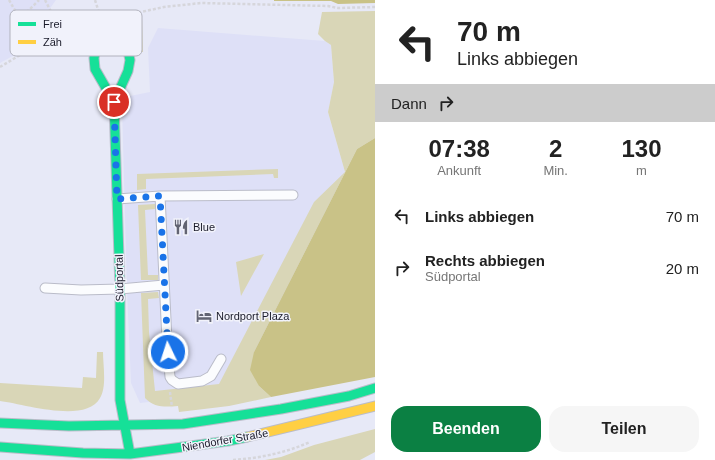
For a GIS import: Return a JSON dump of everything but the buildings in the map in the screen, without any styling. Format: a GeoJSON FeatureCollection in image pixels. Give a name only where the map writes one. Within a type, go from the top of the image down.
{"type":"FeatureCollection","features":[{"type":"Feature","properties":{"kind":"main road","name":"Südportal"},"geometry":{"type":"LineString","coordinates":[[94,56],[95,69],[114,102]]}},
{"type":"Feature","properties":{"kind":"main road","name":"Südportal"},"geometry":{"type":"LineString","coordinates":[[129,56],[128,71],[114,102],[120,289],[120,400],[131,457]]}},
{"type":"Feature","properties":{"kind":"main road","name":"Niendorfer Straße"},"geometry":{"type":"LineString","coordinates":[[0,423],[69,426],[183,424],[281,409],[349,396],[375,388]]}},
{"type":"Feature","properties":{"kind":"main road","name":"Niendorfer Straße"},"geometry":{"type":"LineString","coordinates":[[0,447],[131,457],[228,441],[375,406]]}},
{"type":"Feature","properties":{"kind":"lane"},"geometry":{"type":"LineString","coordinates":[[117,199],[160,196],[293,195]]}},
{"type":"Feature","properties":{"kind":"lane"},"geometry":{"type":"LineString","coordinates":[[160,196],[170,377],[178,384],[202,381],[207,379],[214,371],[221,359]]}},
{"type":"Feature","properties":{"kind":"lane"},"geometry":{"type":"LineString","coordinates":[[45,288],[81,290],[120,289],[164,285]]}},
{"type":"Feature","properties":{"kind":"path"},"geometry":{"type":"LineString","coordinates":[[9,0],[15,10]]}},
{"type":"Feature","properties":{"kind":"path"},"geometry":{"type":"LineString","coordinates":[[29,10],[39,0]]}},
{"type":"Feature","properties":{"kind":"path"},"geometry":{"type":"LineString","coordinates":[[45,0],[50,10]]}},
{"type":"Feature","properties":{"kind":"path"},"geometry":{"type":"LineString","coordinates":[[96,0],[99,10]]}},
{"type":"Feature","properties":{"kind":"path"},"geometry":{"type":"LineString","coordinates":[[142,12],[164,7],[201,3],[328,6],[338,8],[375,7]]}},
{"type":"Feature","properties":{"kind":"path"},"geometry":{"type":"LineString","coordinates":[[0,67],[18,56]]}},
{"type":"Feature","properties":{"kind":"path"},"geometry":{"type":"LineString","coordinates":[[171,396],[172,409]]}},
{"type":"Feature","properties":{"kind":"shaded area"},"geometry":{"type":"Polygon","coordinates":[[[0,0],[56,0],[49,10],[10,10],[10,56],[13,56],[0,63],[0,0]]]}},
{"type":"Feature","properties":{"kind":"shaded area"},"geometry":{"type":"Polygon","coordinates":[[[274,0],[375,0],[375,3],[338,4],[331,1],[274,0]]]}},
{"type":"Feature","properties":{"kind":"shaded area"},"geometry":{"type":"Polygon","coordinates":[[[375,11],[375,138],[357,149],[254,352],[259,386],[271,397],[229,406],[179,412],[178,406],[165,407],[152,404],[145,398],[141,293],[158,292],[159,298],[148,299],[149,332],[155,391],[219,384],[314,202],[345,172],[328,112],[334,82],[331,45],[318,34],[322,12],[375,11]]]}},
{"type":"Feature","properties":{"kind":"shaded area"},"geometry":{"type":"Polygon","coordinates":[[[142,17],[143,52],[142,52],[142,17]]]}},
{"type":"Feature","properties":{"kind":"shaded area"},"geometry":{"type":"Polygon","coordinates":[[[158,28],[325,41],[331,45],[334,82],[328,112],[345,172],[254,352],[250,370],[226,393],[140,403],[131,383],[122,106],[125,97],[150,92],[148,48],[158,28]]]}},
{"type":"Feature","properties":{"kind":"shaded area"},"geometry":{"type":"Polygon","coordinates":[[[375,138],[375,377],[271,397],[259,386],[250,370],[254,352],[357,149],[375,138]]]}},
{"type":"Feature","properties":{"kind":"shaded area"},"geometry":{"type":"Polygon","coordinates":[[[278,169],[278,178],[274,178],[273,174],[146,179],[146,189],[137,190],[137,174],[278,169]]]}},
{"type":"Feature","properties":{"kind":"shaded area"},"geometry":{"type":"Polygon","coordinates":[[[155,204],[155,209],[145,210],[148,275],[158,275],[158,280],[141,280],[138,205],[155,204]]]}},
{"type":"Feature","properties":{"kind":"shaded area"},"geometry":{"type":"Polygon","coordinates":[[[264,254],[241,296],[236,262],[264,254]]]}},
{"type":"Feature","properties":{"kind":"shaded area"},"geometry":{"type":"Polygon","coordinates":[[[97,352],[103,352],[104,382],[100,398],[93,406],[82,410],[69,411],[38,408],[0,401],[0,383],[82,388],[83,377],[96,378],[97,352]]]}},
{"type":"Feature","properties":{"kind":"shaded area"},"geometry":{"type":"Polygon","coordinates":[[[375,429],[375,452],[360,460],[265,460],[281,457],[314,445],[375,429]]]}},
{"type":"Feature","properties":{"kind":"traffic: fast"},"geometry":{"type":"LineString","coordinates":[[94,56],[95,69],[114,102]]}},
{"type":"Feature","properties":{"kind":"traffic: fast"},"geometry":{"type":"LineString","coordinates":[[114,102],[128,71],[129,56]]}},
{"type":"Feature","properties":{"kind":"traffic: fast"},"geometry":{"type":"LineString","coordinates":[[114,102],[120,289],[120,400],[130,454]]}},
{"type":"Feature","properties":{"kind":"traffic: fast"},"geometry":{"type":"LineString","coordinates":[[0,423],[69,426],[183,424],[281,409],[349,396],[375,388]]}},
{"type":"Feature","properties":{"kind":"traffic: fast"},"geometry":{"type":"LineString","coordinates":[[0,447],[83,453],[130,454],[228,441],[247,437]]}},
{"type":"Feature","properties":{"kind":"traffic: slow"},"geometry":{"type":"LineString","coordinates":[[247,437],[375,406]]}},
{"type":"Feature","properties":{"kind":"place","name":"Blue"},"geometry":{"type":"Point","coordinates":[181,227]}},
{"type":"Feature","properties":{"kind":"place","name":"Nordport Plaza"},"geometry":{"type":"Point","coordinates":[204,316]}},
{"type":"Feature","properties":{"kind":"route"},"geometry":{"type":"LineString","coordinates":[[114,102],[117,199],[160,196],[168,352]]}}]}
